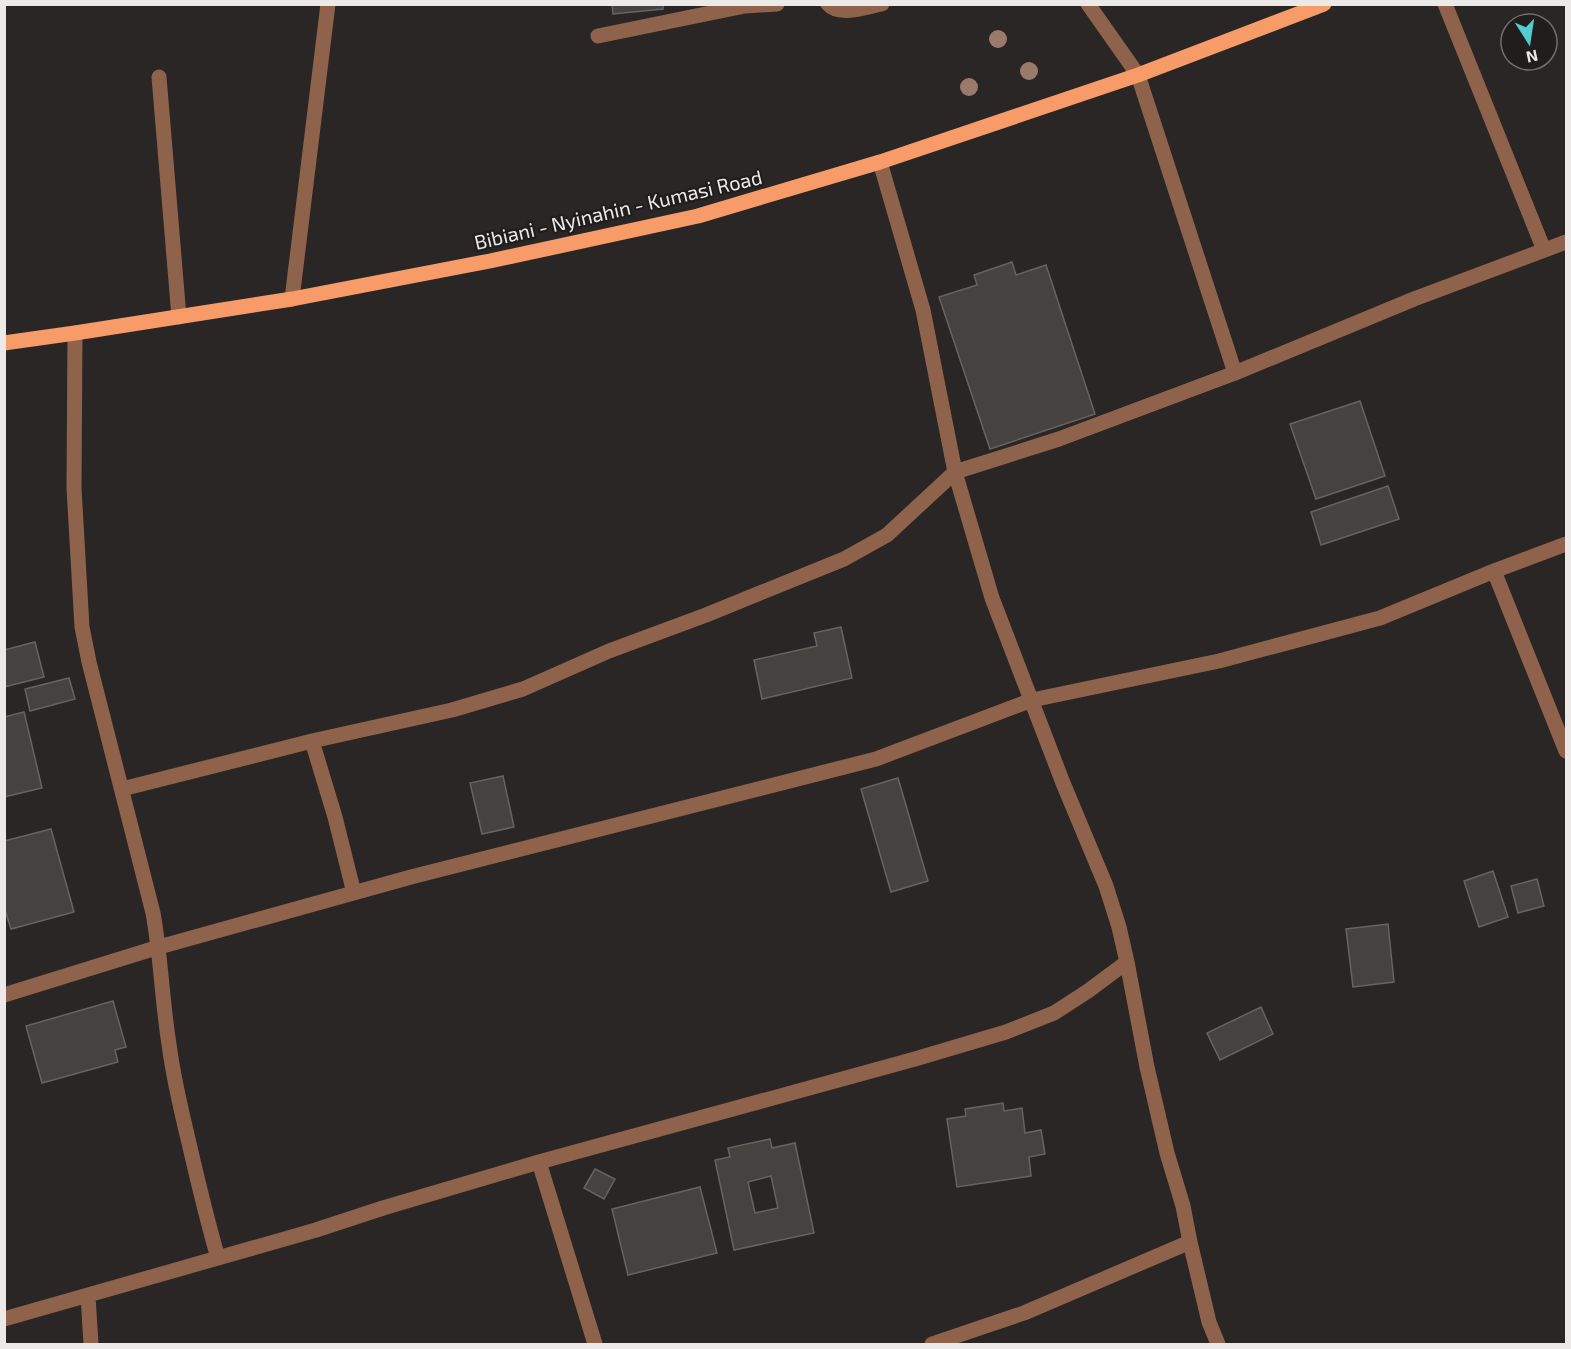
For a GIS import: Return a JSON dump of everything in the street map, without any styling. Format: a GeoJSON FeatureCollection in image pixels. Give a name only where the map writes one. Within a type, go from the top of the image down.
{"type":"FeatureCollection","features":[{"type":"Feature","properties":{"kind":"main road","name":"Bibiani - Nyinahin - Kumasi Road"},"geometry":{"type":"LineString","coordinates":[[4,343],[292,299],[490,261],[698,216],[880,162],[1138,75],[1324,4]]}},
{"type":"Feature","properties":{"kind":"street"},"geometry":{"type":"LineString","coordinates":[[292,299],[328,4]]}},
{"type":"Feature","properties":{"kind":"street"},"geometry":{"type":"LineString","coordinates":[[598,36],[745,6],[777,4]]}},
{"type":"Feature","properties":{"kind":"street"},"geometry":{"type":"LineString","coordinates":[[828,4],[839,12],[882,4]]}},
{"type":"Feature","properties":{"kind":"street"},"geometry":{"type":"LineString","coordinates":[[1088,4],[1138,75],[1235,373]]}},
{"type":"Feature","properties":{"kind":"street"},"geometry":{"type":"LineString","coordinates":[[1445,4],[1544,250]]}},
{"type":"Feature","properties":{"kind":"street"},"geometry":{"type":"LineString","coordinates":[[159,78],[179,317]]}},
{"type":"Feature","properties":{"kind":"street"},"geometry":{"type":"LineString","coordinates":[[880,162],[923,310],[955,472],[992,598],[1063,783],[1106,886],[1119,927],[1167,1153],[1183,1206],[1209,1322],[1218,1344]]}},
{"type":"Feature","properties":{"kind":"street"},"geometry":{"type":"LineString","coordinates":[[122,789],[312,741],[452,710],[523,689],[609,651],[706,615],[844,559],[887,535],[955,472],[1059,439],[1235,373],[1414,299],[1566,242]]}},
{"type":"Feature","properties":{"kind":"street"},"geometry":{"type":"LineString","coordinates":[[75,333],[74,488],[82,627],[153,913],[159,947],[169,1047],[206,1218],[218,1258]]}},
{"type":"Feature","properties":{"kind":"street"},"geometry":{"type":"LineString","coordinates":[[4,995],[159,947],[411,877],[876,759],[1032,700],[1219,661],[1380,618],[1566,544]]}},
{"type":"Feature","properties":{"kind":"street"},"geometry":{"type":"LineString","coordinates":[[1494,571],[1566,751]]}},
{"type":"Feature","properties":{"kind":"street"},"geometry":{"type":"LineString","coordinates":[[312,741],[335,817],[354,893]]}},
{"type":"Feature","properties":{"kind":"street"},"geometry":{"type":"LineString","coordinates":[[4,1319],[539,1162],[1006,1032],[1054,1013],[1127,962]]}},
{"type":"Feature","properties":{"kind":"street"},"geometry":{"type":"LineString","coordinates":[[539,1162],[595,1344]]}},
{"type":"Feature","properties":{"kind":"street"},"geometry":{"type":"LineString","coordinates":[[932,1344],[1024,1313],[1190,1242]]}},
{"type":"Feature","properties":{"kind":"street"},"geometry":{"type":"LineString","coordinates":[[88,1296],[92,1344]]}},
{"type":"Feature","properties":{"kind":"building"},"geometry":{"type":"Polygon","coordinates":[[[612,4],[663,4],[663,9],[613,14],[612,4]]]}},
{"type":"Feature","properties":{"kind":"building"},"geometry":{"type":"Polygon","coordinates":[[[1012,262],[1016,275],[1046,265],[1095,414],[990,449],[939,297],[977,285],[974,275],[1012,262]]]}},
{"type":"Feature","properties":{"kind":"building"},"geometry":{"type":"Polygon","coordinates":[[[1360,401],[1385,476],[1316,499],[1290,424],[1360,401]]]}},
{"type":"Feature","properties":{"kind":"building"},"geometry":{"type":"Polygon","coordinates":[[[1388,486],[1399,519],[1321,545],[1311,512],[1388,486]]]}},
{"type":"Feature","properties":{"kind":"building"},"geometry":{"type":"Polygon","coordinates":[[[841,627],[852,678],[762,699],[754,660],[817,646],[814,633],[841,627]]]}},
{"type":"Feature","properties":{"kind":"building"},"geometry":{"type":"Polygon","coordinates":[[[35,642],[44,677],[4,687],[4,650],[35,642]]]}},
{"type":"Feature","properties":{"kind":"building"},"geometry":{"type":"Polygon","coordinates":[[[69,678],[75,699],[30,711],[25,689],[69,678]]]}},
{"type":"Feature","properties":{"kind":"building"},"geometry":{"type":"Polygon","coordinates":[[[24,712],[42,788],[4,797],[4,717],[24,712]]]}},
{"type":"Feature","properties":{"kind":"building"},"geometry":{"type":"Polygon","coordinates":[[[503,776],[514,827],[482,834],[470,783],[503,776]]]}},
{"type":"Feature","properties":{"kind":"building"},"geometry":{"type":"Polygon","coordinates":[[[898,778],[928,881],[891,892],[861,789],[898,778]]]}},
{"type":"Feature","properties":{"kind":"building"},"geometry":{"type":"Polygon","coordinates":[[[51,829],[74,912],[11,929],[4,907],[4,841],[51,829]]]}},
{"type":"Feature","properties":{"kind":"building"},"geometry":{"type":"Polygon","coordinates":[[[1493,871],[1508,917],[1479,927],[1464,881],[1493,871]]]}},
{"type":"Feature","properties":{"kind":"building"},"geometry":{"type":"Polygon","coordinates":[[[1537,879],[1544,906],[1518,913],[1511,886],[1537,879]]]}},
{"type":"Feature","properties":{"kind":"building"},"geometry":{"type":"Polygon","coordinates":[[[1388,924],[1394,982],[1353,987],[1346,929],[1388,924]]]}},
{"type":"Feature","properties":{"kind":"building"},"geometry":{"type":"Polygon","coordinates":[[[113,1001],[126,1047],[115,1050],[118,1062],[42,1083],[26,1026],[113,1001]]]}},
{"type":"Feature","properties":{"kind":"building"},"geometry":{"type":"Polygon","coordinates":[[[1261,1007],[1273,1034],[1220,1060],[1207,1033],[1261,1007]]]}},
{"type":"Feature","properties":{"kind":"building"},"geometry":{"type":"Polygon","coordinates":[[[1003,1103],[1004,1111],[1022,1108],[1025,1133],[1041,1130],[1045,1154],[1029,1157],[1031,1176],[957,1187],[947,1119],[966,1116],[965,1109],[1003,1103]]]}},
{"type":"Feature","properties":{"kind":"building"},"geometry":{"type":"Polygon","coordinates":[[[770,1139],[772,1148],[795,1143],[814,1233],[734,1250],[715,1160],[730,1157],[728,1148],[770,1139]],[[771,1176],[748,1182],[755,1213],[778,1208],[771,1176]]]}},
{"type":"Feature","properties":{"kind":"building"},"geometry":{"type":"Polygon","coordinates":[[[595,1169],[615,1179],[604,1199],[584,1188],[595,1169]]]}},
{"type":"Feature","properties":{"kind":"building"},"geometry":{"type":"Polygon","coordinates":[[[700,1187],[717,1253],[628,1275],[612,1209],[700,1187]]]}}]}
